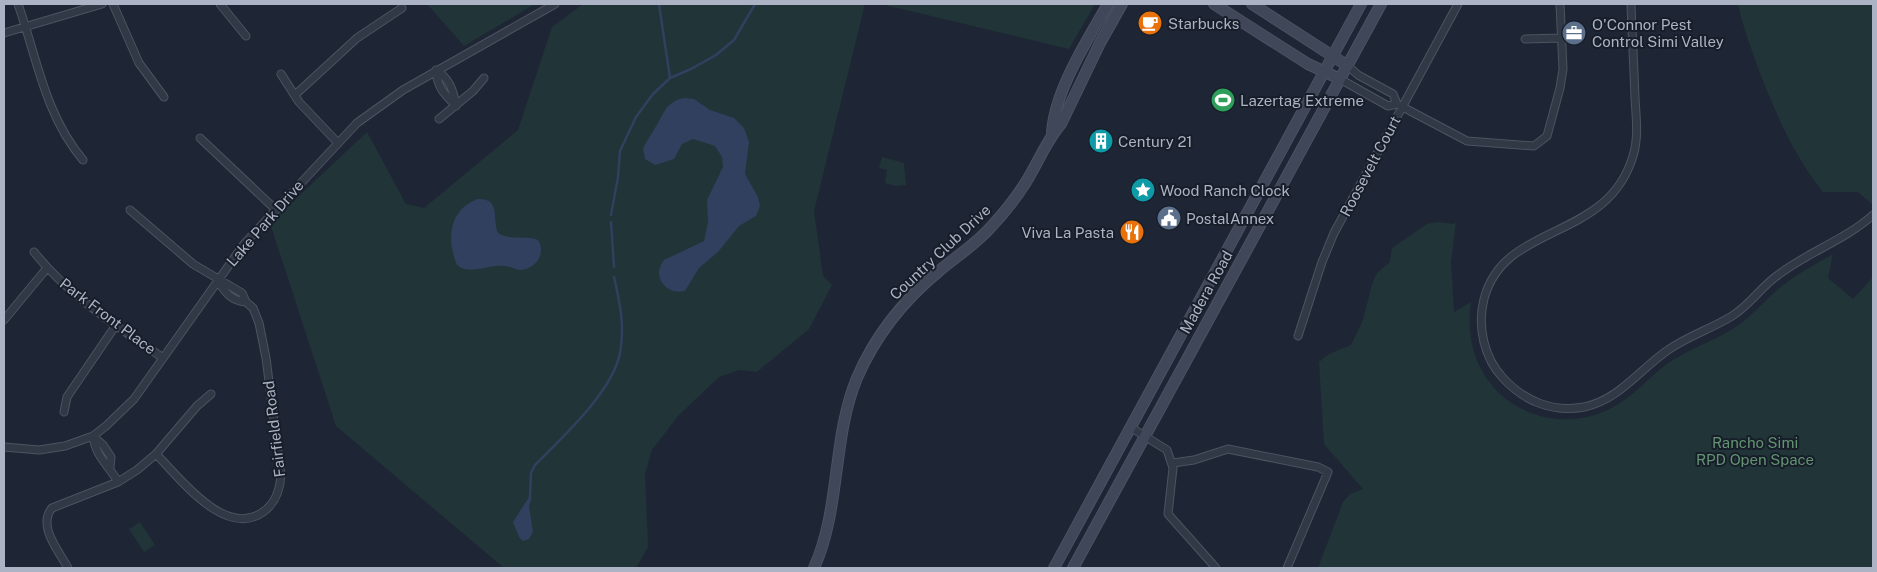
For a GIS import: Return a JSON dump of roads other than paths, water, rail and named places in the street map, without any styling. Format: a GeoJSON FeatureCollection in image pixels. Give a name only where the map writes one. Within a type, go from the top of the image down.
{"type":"FeatureCollection","features":[{"type":"Feature","properties":{"kind":"main road","name":"Country Club Drive"},"geometry":{"type":"LineString","coordinates":[[1052,135],[1052,123],[1061,97],[1075,65],[1108,4]]}},
{"type":"Feature","properties":{"kind":"main road","name":"Country Club Drive"},"geometry":{"type":"LineString","coordinates":[[814,568],[826,536],[833,503],[849,399],[868,356],[907,301],[924,284],[972,246],[996,222],[1026,183],[1052,135],[1061,124],[1100,43],[1122,4]]}},
{"type":"Feature","properties":{"kind":"main road"},"geometry":{"type":"LineString","coordinates":[[1214,4],[1340,80]]}},
{"type":"Feature","properties":{"kind":"main road"},"geometry":{"type":"LineString","coordinates":[[1252,4],[1348,66]]}},
{"type":"Feature","properties":{"kind":"main road","name":"Madera Road"},"geometry":{"type":"LineString","coordinates":[[1054,568],[1361,4]]}},
{"type":"Feature","properties":{"kind":"main road","name":"Madera Road"},"geometry":{"type":"LineString","coordinates":[[1073,568],[1381,4]]}},
{"type":"Feature","properties":{"kind":"street"},"geometry":{"type":"LineString","coordinates":[[18,4],[49,102],[72,147],[83,160]]}},
{"type":"Feature","properties":{"kind":"street"},"geometry":{"type":"LineString","coordinates":[[4,33],[102,4]]}},
{"type":"Feature","properties":{"kind":"street"},"geometry":{"type":"LineString","coordinates":[[113,4],[139,63],[164,97]]}},
{"type":"Feature","properties":{"kind":"street"},"geometry":{"type":"LineString","coordinates":[[221,4],[246,36]]}},
{"type":"Feature","properties":{"kind":"street","name":"Lake Park Drive"},"geometry":{"type":"LineString","coordinates":[[4,447],[38,450],[65,446],[93,436],[125,409],[244,244],[337,142],[380,105],[436,70],[555,4]]}},
{"type":"Feature","properties":{"kind":"street","name":"Roosevelt Court"},"geometry":{"type":"LineString","coordinates":[[1298,336],[1328,247],[1399,106],[1458,4]]}},
{"type":"Feature","properties":{"kind":"street"},"geometry":{"type":"LineString","coordinates":[[1340,80],[1388,106],[1399,106],[1467,141],[1528,146],[1543,141],[1549,130],[1561,83],[1560,4]]}},
{"type":"Feature","properties":{"kind":"street"},"geometry":{"type":"LineString","coordinates":[[1631,4],[1637,136],[1628,169],[1620,184],[1600,207],[1579,220],[1525,246],[1506,260],[1498,269],[1486,290],[1481,315],[1484,344],[1499,374],[1510,386],[1532,401],[1553,407],[1573,408],[1599,402],[1622,389],[1669,349],[1740,311],[1778,275],[1855,229],[1873,215]]}},
{"type":"Feature","properties":{"kind":"street"},"geometry":{"type":"LineString","coordinates":[[295,95],[357,38],[402,8]]}},
{"type":"Feature","properties":{"kind":"street"},"geometry":{"type":"LineString","coordinates":[[1525,39],[1561,38]]}},
{"type":"Feature","properties":{"kind":"street"},"geometry":{"type":"LineString","coordinates":[[1348,66],[1358,75],[1393,94],[1399,106]]}},
{"type":"Feature","properties":{"kind":"street"},"geometry":{"type":"LineString","coordinates":[[436,70],[437,82],[443,93],[456,106]]}},
{"type":"Feature","properties":{"kind":"street"},"geometry":{"type":"LineString","coordinates":[[281,74],[299,102],[337,142]]}},
{"type":"Feature","properties":{"kind":"street"},"geometry":{"type":"LineString","coordinates":[[439,119],[473,91],[484,78]]}},
{"type":"Feature","properties":{"kind":"street"},"geometry":{"type":"LineString","coordinates":[[200,138],[275,209]]}},
{"type":"Feature","properties":{"kind":"street","name":"Fairfield Road"},"geometry":{"type":"LineString","coordinates":[[130,210],[193,264],[217,280],[227,294],[236,301],[246,302],[253,308],[259,323],[266,358],[281,475],[278,494],[270,506],[257,516],[244,519],[229,517],[202,500],[156,454]]}},
{"type":"Feature","properties":{"kind":"street","name":"Park Front Place"},"geometry":{"type":"LineString","coordinates":[[34,252],[47,268],[86,303],[163,358]]}},
{"type":"Feature","properties":{"kind":"street"},"geometry":{"type":"LineString","coordinates":[[4,320],[47,268]]}},
{"type":"Feature","properties":{"kind":"street"},"geometry":{"type":"LineString","coordinates":[[64,412],[67,396],[116,325]]}},
{"type":"Feature","properties":{"kind":"street"},"geometry":{"type":"LineString","coordinates":[[68,568],[47,529],[47,513],[58,504],[88,496],[118,482],[156,454],[197,406],[211,394]]}},
{"type":"Feature","properties":{"kind":"street"},"geometry":{"type":"LineString","coordinates":[[1130,428],[1167,450],[1173,463],[1168,514],[1216,568]]}},
{"type":"Feature","properties":{"kind":"street"},"geometry":{"type":"LineString","coordinates":[[93,436],[103,445],[111,457],[110,467],[118,482]]}},
{"type":"Feature","properties":{"kind":"street"},"geometry":{"type":"LineString","coordinates":[[1173,463],[1194,460],[1228,449],[1318,467],[1328,472],[1287,568]]}},
{"type":"Feature","properties":{"kind":"water"},"geometry":{"type":"Polygon","coordinates":[[[684,98],[694,99],[710,110],[734,118],[744,128],[749,142],[745,174],[758,197],[760,206],[756,216],[739,226],[718,252],[699,268],[685,291],[678,292],[672,291],[662,283],[659,272],[660,266],[664,260],[704,241],[708,222],[707,200],[723,167],[722,157],[715,146],[693,139],[682,144],[674,159],[655,165],[645,159],[644,146],[666,109],[673,102],[684,98]]]}},
{"type":"Feature","properties":{"kind":"water"},"geometry":{"type":"Polygon","coordinates":[[[478,199],[490,202],[493,206],[498,233],[508,237],[538,240],[541,251],[538,260],[534,264],[519,270],[508,266],[498,266],[467,270],[457,265],[452,246],[452,226],[461,210],[478,199]]]}},
{"type":"Feature","properties":{"kind":"water"},"geometry":{"type":"Polygon","coordinates":[[[529,497],[532,498],[529,506],[533,532],[529,539],[523,541],[519,537],[513,522],[529,497]]]}},
{"type":"Feature","properties":{"kind":"waterway"},"geometry":{"type":"LineString","coordinates":[[659,4],[670,78]]}},
{"type":"Feature","properties":{"kind":"waterway"},"geometry":{"type":"LineString","coordinates":[[611,215],[618,177],[620,151],[636,117],[653,94],[670,78],[716,55],[734,40],[755,4]]}},
{"type":"Feature","properties":{"kind":"waterway"},"geometry":{"type":"LineString","coordinates":[[611,222],[614,267]]}},
{"type":"Feature","properties":{"kind":"waterway"},"geometry":{"type":"LineString","coordinates":[[530,497],[531,473],[535,465],[585,413],[608,383],[615,368],[620,353],[622,324],[614,277]]}},
{"type":"Feature","properties":{"kind":"place","name":"Starbucks"},"geometry":{"type":"Point","coordinates":[1150,23]}},
{"type":"Feature","properties":{"kind":"place","name":"O'Connor Pest Control Simi Valley"},"geometry":{"type":"Point","coordinates":[1574,33]}},
{"type":"Feature","properties":{"kind":"place","name":"Lazertag Extreme"},"geometry":{"type":"Point","coordinates":[1223,100]}},
{"type":"Feature","properties":{"kind":"place","name":"Century 21"},"geometry":{"type":"Point","coordinates":[1101,141]}},
{"type":"Feature","properties":{"kind":"place","name":"Wood Ranch Clock"},"geometry":{"type":"Point","coordinates":[1143,190]}},
{"type":"Feature","properties":{"kind":"place","name":"PostalAnnex"},"geometry":{"type":"Point","coordinates":[1169,218]}},
{"type":"Feature","properties":{"kind":"place","name":"Viva La Pasta"},"geometry":{"type":"Point","coordinates":[1132,232]}},
{"type":"Feature","properties":{"kind":"park label","name":"Rancho Simi RPD Open Space"},"geometry":{"type":"Point","coordinates":[1755,450]}}]}
